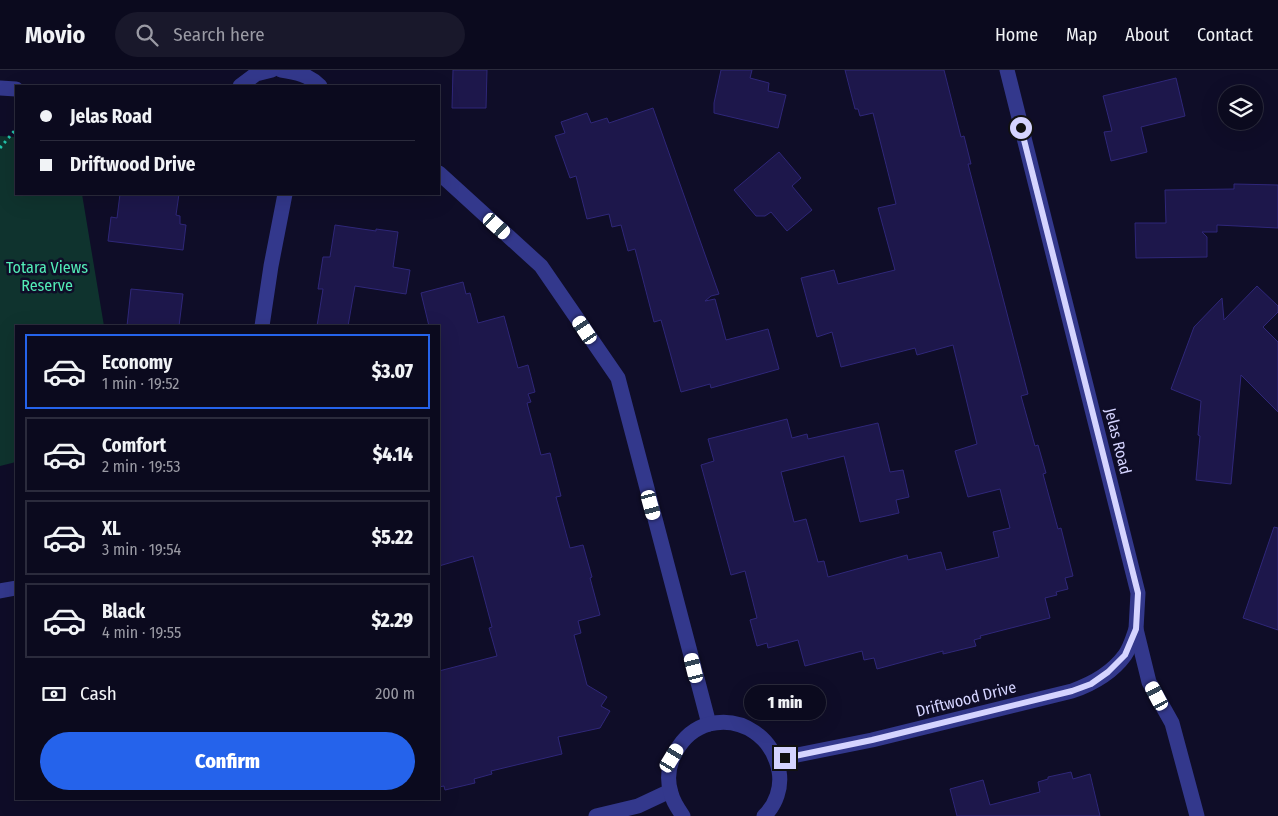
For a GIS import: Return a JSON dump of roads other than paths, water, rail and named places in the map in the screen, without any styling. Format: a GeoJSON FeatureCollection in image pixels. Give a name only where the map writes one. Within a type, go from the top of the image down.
{"type":"FeatureCollection","features":[{"type":"Feature","properties":{"kind":"street"},"geometry":{"type":"LineString","coordinates":[[241,85],[256,74],[272,70]]}},
{"type":"Feature","properties":{"kind":"street"},"geometry":{"type":"LineString","coordinates":[[281,70],[299,72],[319,85]]}},
{"type":"Feature","properties":{"kind":"street","name":"Jelas Road"},"geometry":{"type":"LineString","coordinates":[[1007,70],[1138,593],[1136,629],[1150,682],[1172,723],[1196,816]]}},
{"type":"Feature","properties":{"kind":"street"},"geometry":{"type":"LineString","coordinates":[[0,88],[15,89]]}},
{"type":"Feature","properties":{"kind":"street"},"geometry":{"type":"LineString","coordinates":[[440,174],[541,266],[618,378],[709,724]]}},
{"type":"Feature","properties":{"kind":"street"},"geometry":{"type":"LineString","coordinates":[[262,325],[285,195]]}},
{"type":"Feature","properties":{"kind":"street"},"geometry":{"type":"LineString","coordinates":[[0,591],[15,588]]}},
{"type":"Feature","properties":{"kind":"street","name":"Driftwood Drive"},"geometry":{"type":"LineString","coordinates":[[777,759],[872,740],[1072,691],[1091,684],[1108,672],[1125,655],[1136,629]]}},
{"type":"Feature","properties":{"kind":"street"},"geometry":{"type":"LineString","coordinates":[[684,816],[675,805],[670,791],[668,774],[672,758],[681,743],[693,731],[709,724],[726,722],[742,725],[757,733],[769,744],[777,759],[780,777],[778,795],[764,816]]}},
{"type":"Feature","properties":{"kind":"street"},"geometry":{"type":"LineString","coordinates":[[596,816],[638,806],[670,791]]}},
{"type":"Feature","properties":{"kind":"park label","name":"Totara Views Reserve"},"geometry":{"type":"Point","coordinates":[47,276]}}]}
